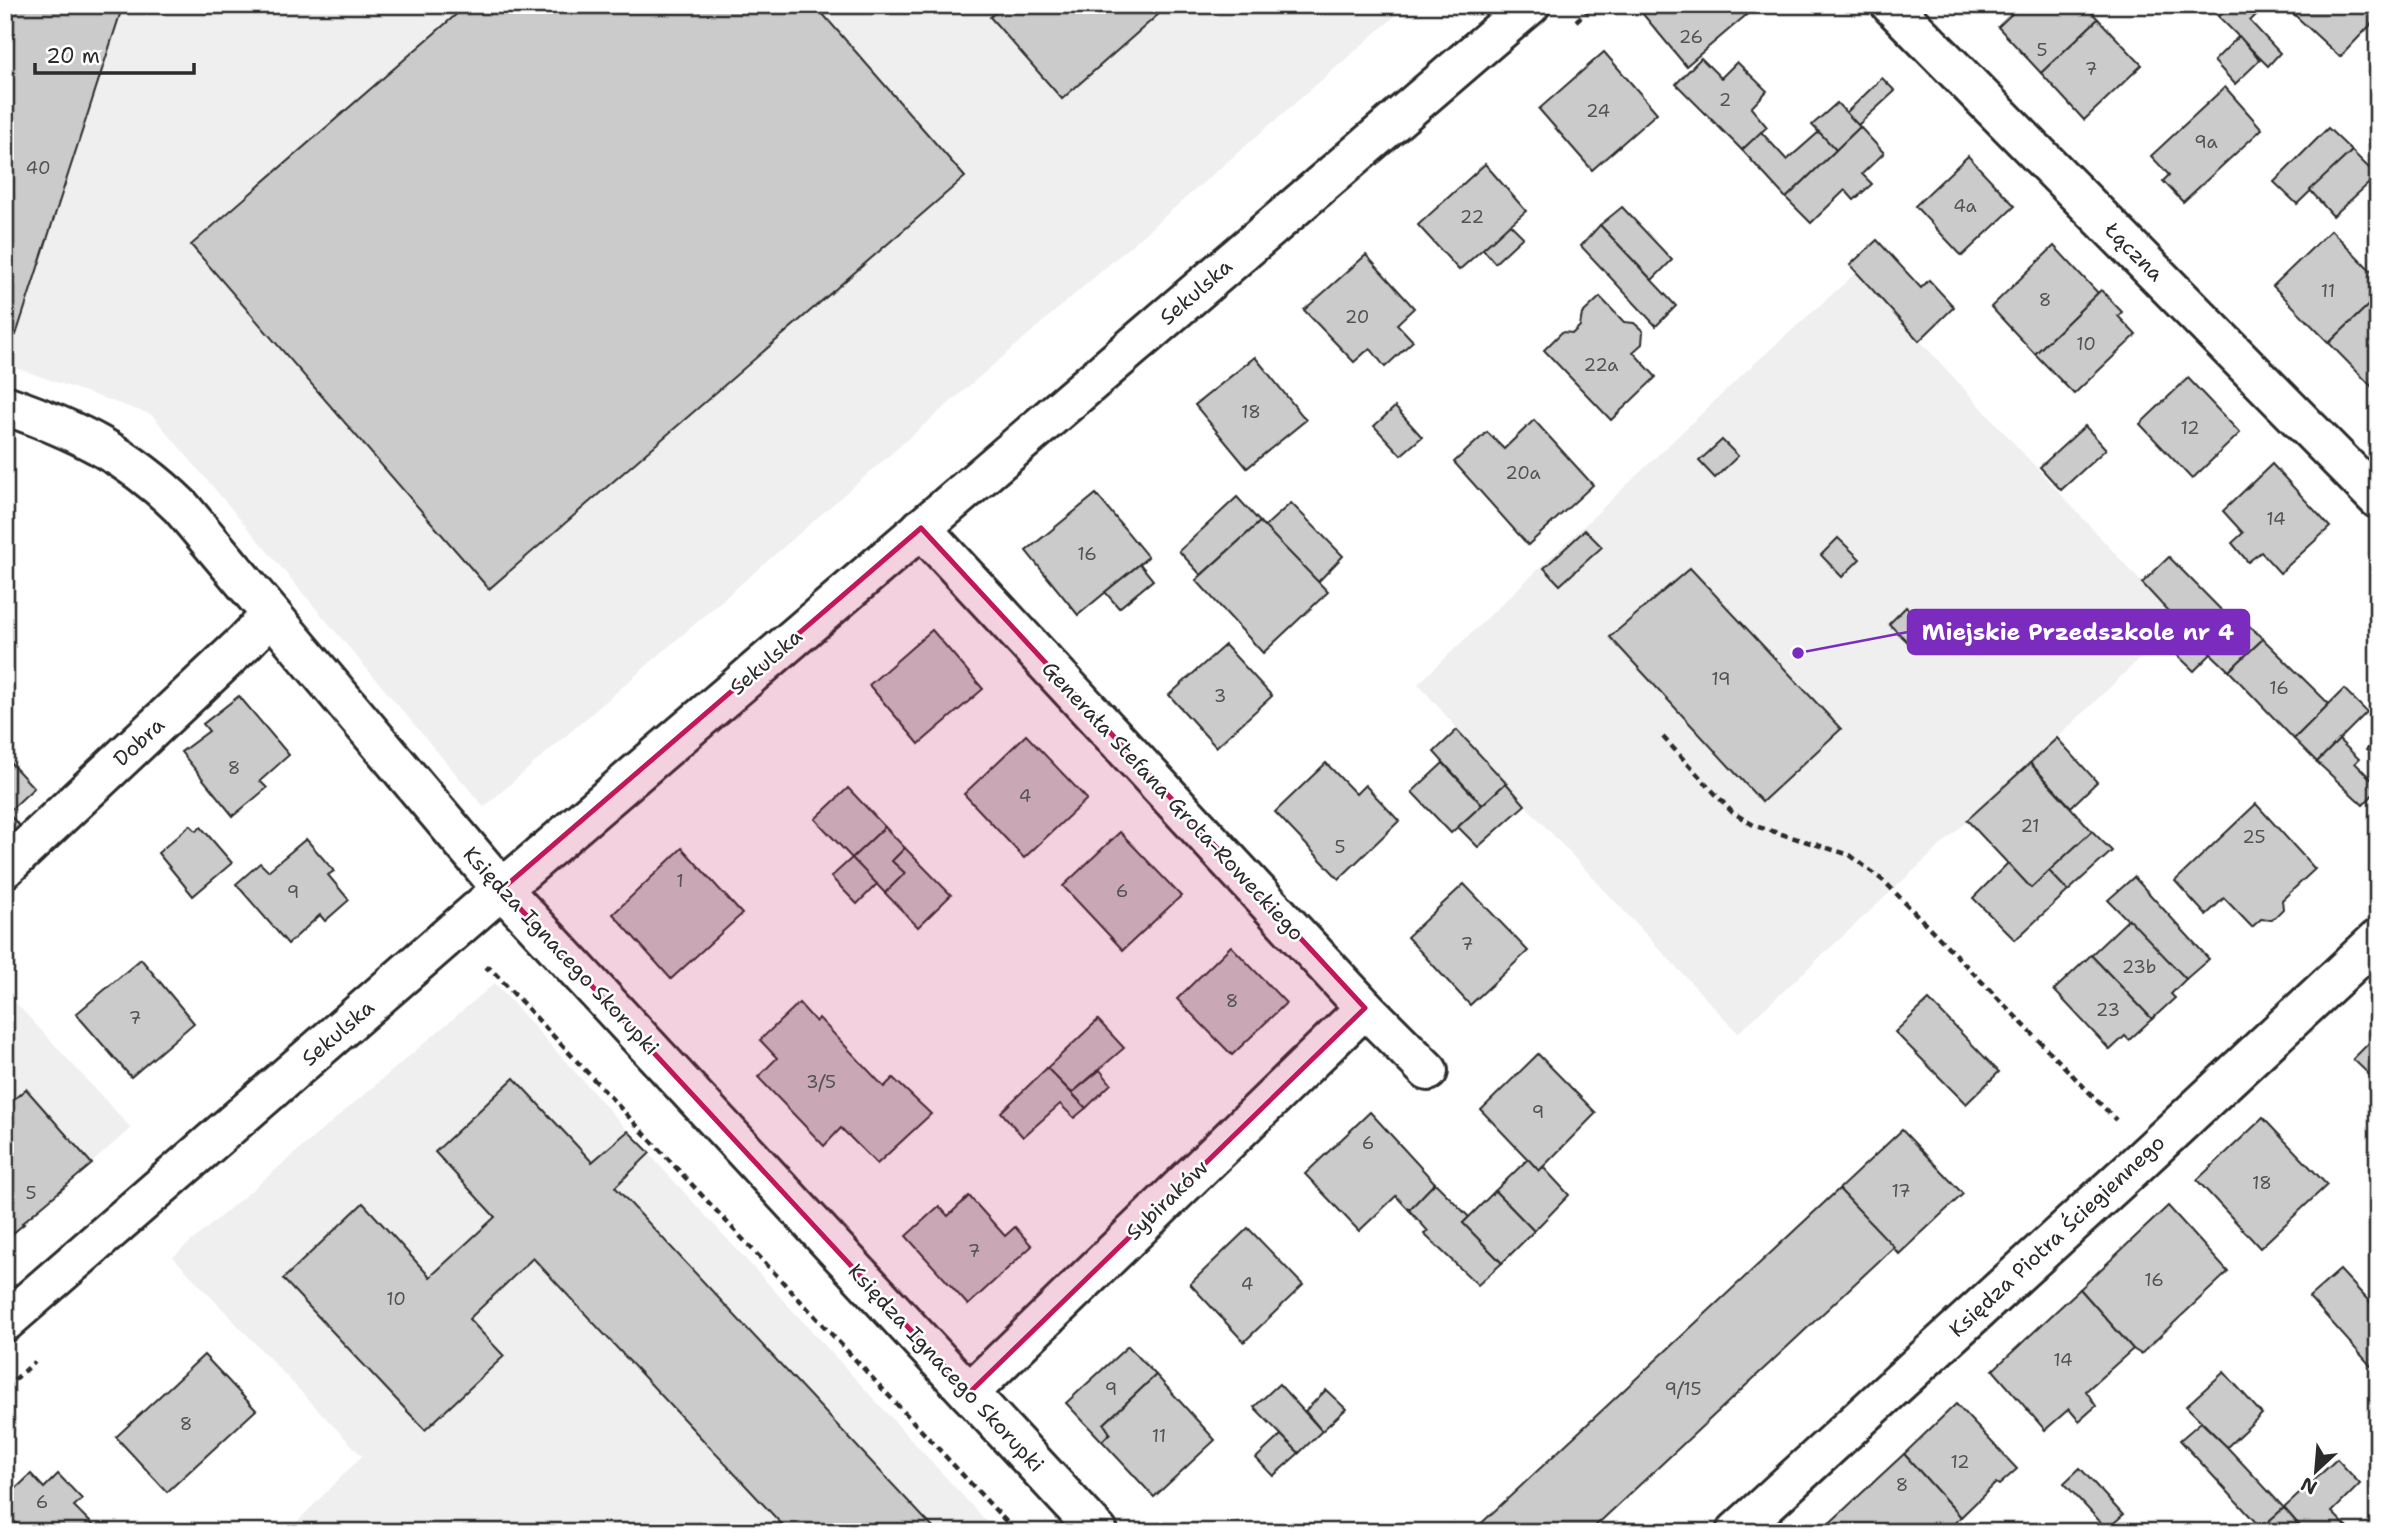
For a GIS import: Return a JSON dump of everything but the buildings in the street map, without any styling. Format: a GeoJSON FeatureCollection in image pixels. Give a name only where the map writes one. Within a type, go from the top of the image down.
{"type":"FeatureCollection","features":[{"type":"Feature","properties":{"kind":"street","name":"Sekulska"},"geometry":{"type":"LineString","coordinates":[[5,1322],[502,888],[1530,5]]}},
{"type":"Feature","properties":{"kind":"street","name":"Łączna"},"geometry":{"type":"LineString","coordinates":[[1891,5],[2378,499]]}},
{"type":"Feature","properties":{"kind":"street","name":"Księdza Ignacego Skorupki"},"geometry":{"type":"LineString","coordinates":[[5,405],[90,439],[152,479],[181,507],[502,888],[1098,1532]]}},
{"type":"Feature","properties":{"kind":"street","name":"Generała Stefana Grota-Roweckiego"},"geometry":{"type":"LineString","coordinates":[[921,528],[1364,1008],[1428,1071]]}},
{"type":"Feature","properties":{"kind":"street","name":"Dobra"},"geometry":{"type":"LineString","coordinates":[[5,868],[271,615]]}},
{"type":"Feature","properties":{"kind":"street","name":"Księdza Piotra Ściegiennego"},"geometry":{"type":"LineString","coordinates":[[1735,1532],[2378,939]]}},
{"type":"Feature","properties":{"kind":"street","name":"Sybiraków"},"geometry":{"type":"LineString","coordinates":[[969,1393],[1364,1008]]}},
{"type":"Feature","properties":{"kind":"path"},"geometry":{"type":"LineString","coordinates":[[1663,737],[1732,812],[1755,826],[1850,855],[1885,882],[2120,1125]]}},
{"type":"Feature","properties":{"kind":"path"},"geometry":{"type":"LineString","coordinates":[[481,974],[489,967],[1016,1532]]}},
{"type":"Feature","properties":{"kind":"highlighted area"},"geometry":{"type":"Polygon","coordinates":[[[921,528],[1365,1008],[969,1393],[502,889],[921,528]]]}},
{"type":"Feature","properties":{"kind":"shaded area"},"geometry":{"type":"Polygon","coordinates":[[[5,5],[1408,5],[484,807],[152,415],[7,365],[16,335],[5,331],[5,5]]]}},
{"type":"Feature","properties":{"kind":"shaded area"},"geometry":{"type":"Polygon","coordinates":[[[1857,272],[2178,622],[2057,738],[1738,1033],[1525,805],[1418,684],[1743,374],[1857,272]]]}},
{"type":"Feature","properties":{"kind":"shaded area"},"geometry":{"type":"Polygon","coordinates":[[[495,983],[996,1532],[287,1532],[362,1456],[173,1257],[495,983]]]}},
{"type":"Feature","properties":{"kind":"shaded area"},"geometry":{"type":"Polygon","coordinates":[[[5,991],[131,1128],[5,1240],[5,991]]]}},
{"type":"Feature","properties":{"kind":"place","name":"Miejskie Przedszkole nr 4"},"geometry":{"type":"Point","coordinates":[1798,653]}}]}
